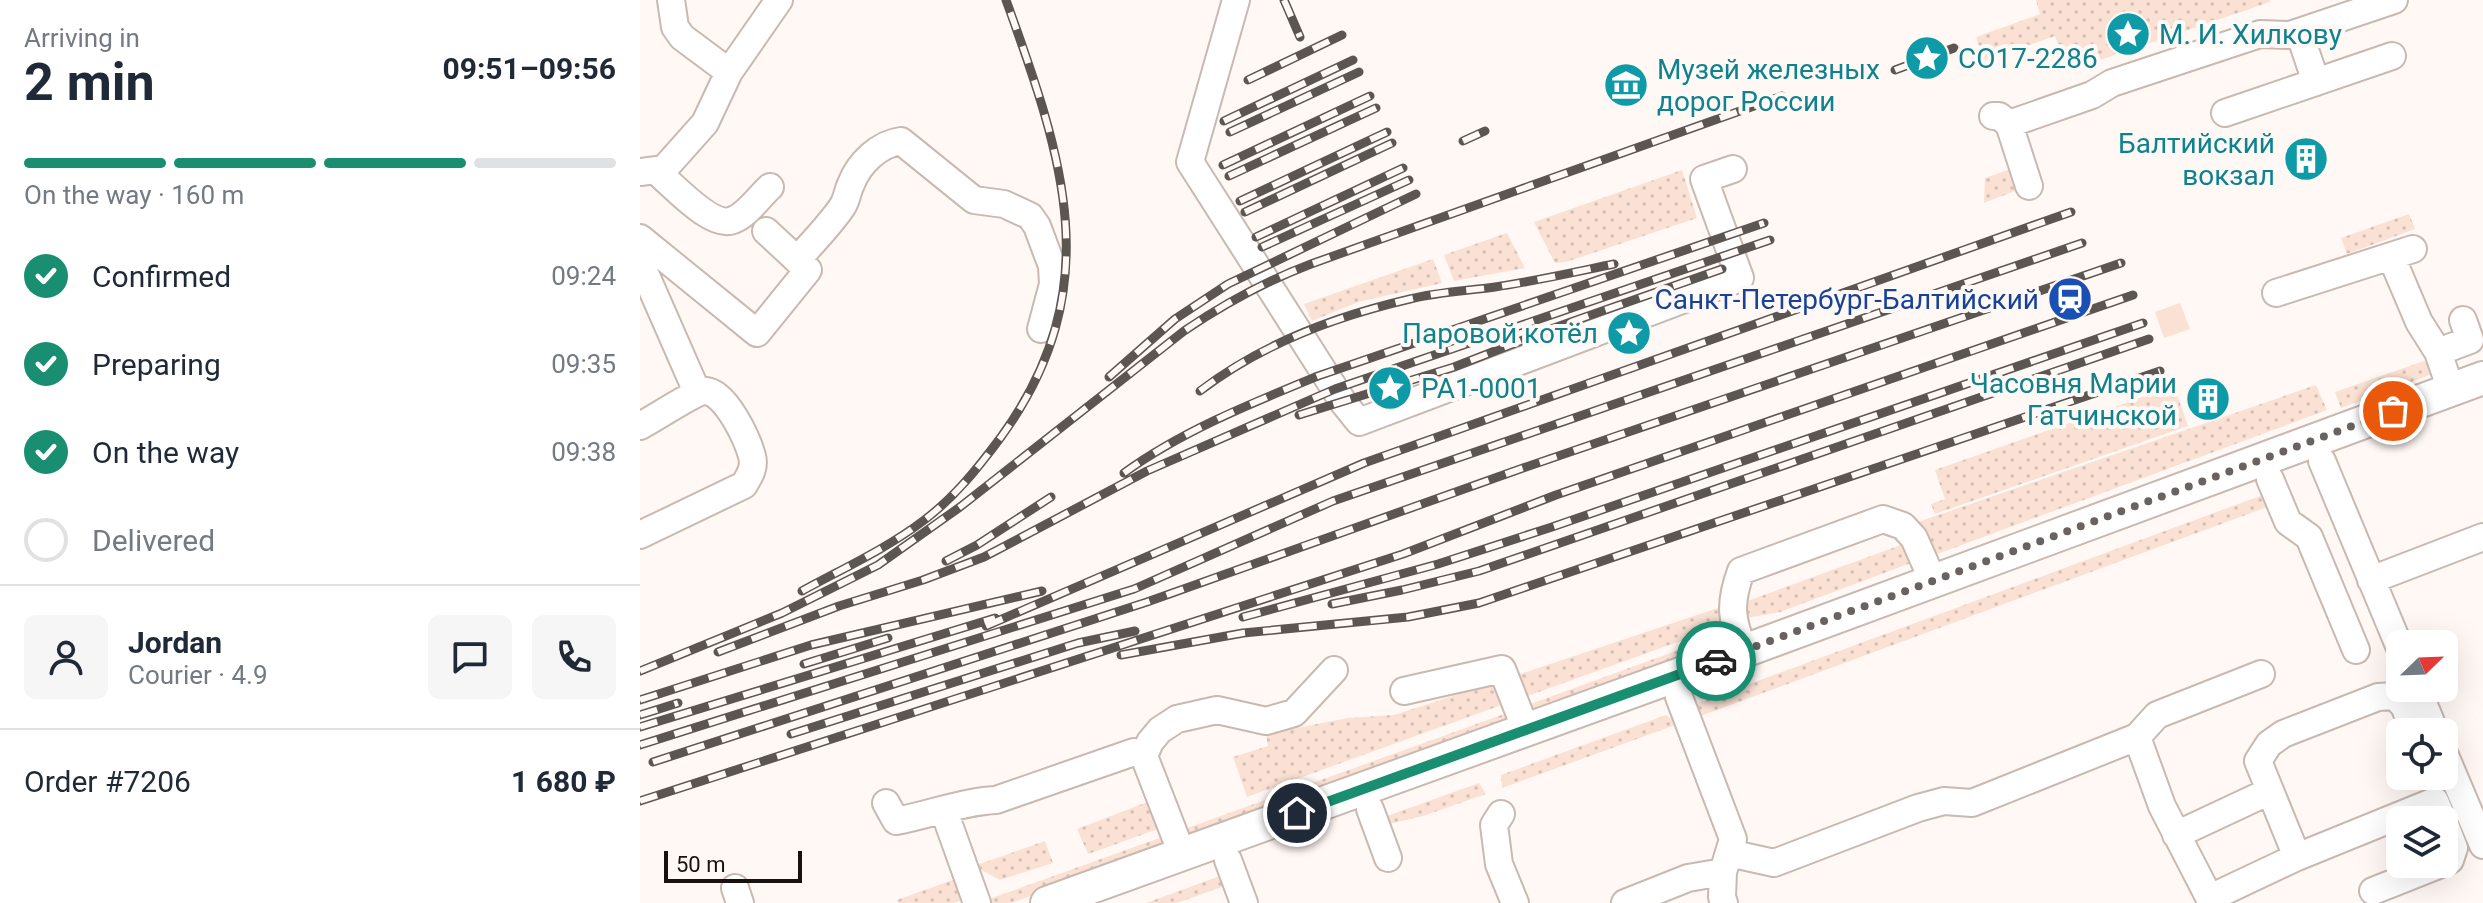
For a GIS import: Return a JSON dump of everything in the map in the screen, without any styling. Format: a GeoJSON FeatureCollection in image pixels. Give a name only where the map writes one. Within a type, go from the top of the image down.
{"type":"FeatureCollection","features":[{"type":"Feature","properties":{"kind":"main road"},"geometry":{"type":"LineString","coordinates":[[1047,903],[1744,651],[2483,378]]}},
{"type":"Feature","properties":{"kind":"main road"},"geometry":{"type":"LineString","coordinates":[[1109,903],[2483,401]]}},
{"type":"Feature","properties":{"kind":"street"},"geometry":{"type":"LineString","coordinates":[[671,0],[675,27],[682,37],[729,72]]}},
{"type":"Feature","properties":{"kind":"street"},"geometry":{"type":"LineString","coordinates":[[648,172],[670,163],[705,123],[729,72],[779,0]]}},
{"type":"Feature","properties":{"kind":"street"},"geometry":{"type":"LineString","coordinates":[[1236,0],[1190,162],[1343,402],[1359,422],[1740,278],[1704,179],[1733,169]]}},
{"type":"Feature","properties":{"kind":"street"},"geometry":{"type":"LineString","coordinates":[[2029,186],[2001,120],[2092,95],[2125,79],[2260,34],[2290,35],[2394,0]]}},
{"type":"Feature","properties":{"kind":"street"},"geometry":{"type":"LineString","coordinates":[[2299,32],[2316,82]]}},
{"type":"Feature","properties":{"kind":"street"},"geometry":{"type":"LineString","coordinates":[[2225,113],[2392,56]]}},
{"type":"Feature","properties":{"kind":"street"},"geometry":{"type":"LineString","coordinates":[[797,260],[844,205],[851,182],[861,167],[889,142],[901,141],[974,200],[1004,204],[1030,216],[1052,266],[1053,284],[1041,329]]}},
{"type":"Feature","properties":{"kind":"street"},"geometry":{"type":"LineString","coordinates":[[648,172],[711,218],[723,223],[736,219],[770,187]]}},
{"type":"Feature","properties":{"kind":"street"},"geometry":{"type":"LineString","coordinates":[[640,238],[757,333],[808,270],[766,231]]}},
{"type":"Feature","properties":{"kind":"street"},"geometry":{"type":"LineString","coordinates":[[2276,293],[2402,252],[2419,322],[2438,352],[2451,390]]}},
{"type":"Feature","properties":{"kind":"street"},"geometry":{"type":"LineString","coordinates":[[640,262],[647,304],[697,392]]}},
{"type":"Feature","properties":{"kind":"street"},"geometry":{"type":"LineString","coordinates":[[2438,352],[2470,340],[2463,320]]}},
{"type":"Feature","properties":{"kind":"street"},"geometry":{"type":"LineString","coordinates":[[640,426],[665,414],[697,392],[710,391],[730,409],[753,457],[752,471],[744,485],[640,535]]}},
{"type":"Feature","properties":{"kind":"street"},"geometry":{"type":"LineString","coordinates":[[2322,461],[2392,630]]}},
{"type":"Feature","properties":{"kind":"street"},"geometry":{"type":"LineString","coordinates":[[2270,479],[2288,522],[2309,537],[2356,650]]}},
{"type":"Feature","properties":{"kind":"street"},"geometry":{"type":"LineString","coordinates":[[1744,651],[1734,626],[1732,605],[1741,571],[1883,519],[1903,526],[1914,538],[1933,581]]}},
{"type":"Feature","properties":{"kind":"street"},"geometry":{"type":"LineString","coordinates":[[2371,580],[2483,537]]}},
{"type":"Feature","properties":{"kind":"street"},"geometry":{"type":"LineString","coordinates":[[1404,691],[1502,669],[1526,730]]}},
{"type":"Feature","properties":{"kind":"street"},"geometry":{"type":"LineString","coordinates":[[1182,854],[1144,756],[1150,742],[1160,730],[1177,719],[1217,710],[1266,721],[1294,713],[1334,670]]}},
{"type":"Feature","properties":{"kind":"street"},"geometry":{"type":"LineString","coordinates":[[1625,903],[1726,862],[1774,863],[1918,808],[1944,801],[1972,803],[2137,737],[2157,715],[2261,674]]}},
{"type":"Feature","properties":{"kind":"street"},"geometry":{"type":"LineString","coordinates":[[2297,857],[2258,761],[2269,744],[2283,734],[2378,697],[2395,696],[2409,718]]}},
{"type":"Feature","properties":{"kind":"street"},"geometry":{"type":"LineString","coordinates":[[1679,697],[1733,839],[1726,862],[1724,903]]}},
{"type":"Feature","properties":{"kind":"street"},"geometry":{"type":"LineString","coordinates":[[2137,737],[2176,835],[2211,901],[2297,857],[2439,805]]}},
{"type":"Feature","properties":{"kind":"street"},"geometry":{"type":"LineString","coordinates":[[886,803],[896,821],[978,800],[996,800],[1134,752],[1144,756]]}},
{"type":"Feature","properties":{"kind":"street"},"geometry":{"type":"LineString","coordinates":[[2458,786],[2483,845]]}},
{"type":"Feature","properties":{"kind":"street"},"geometry":{"type":"LineString","coordinates":[[2176,835],[2270,791]]}},
{"type":"Feature","properties":{"kind":"street"},"geometry":{"type":"LineString","coordinates":[[1370,809],[1388,858]]}},
{"type":"Feature","properties":{"kind":"street"},"geometry":{"type":"LineString","coordinates":[[944,811],[977,903]]}},
{"type":"Feature","properties":{"kind":"street"},"geometry":{"type":"LineString","coordinates":[[1501,814],[1494,825],[1499,864],[1515,903]]}},
{"type":"Feature","properties":{"kind":"street"},"geometry":{"type":"LineString","coordinates":[[1228,860],[1244,903]]}},
{"type":"Feature","properties":{"kind":"street"},"geometry":{"type":"LineString","coordinates":[[2373,891],[2405,878]]}},
{"type":"Feature","properties":{"kind":"shaded area"},"geometry":{"type":"Polygon","coordinates":[[[2036,0],[2270,2],[2068,71],[2055,36],[1984,61],[1976,37],[2040,14],[2036,0]]]}},
{"type":"Feature","properties":{"kind":"shaded area"},"geometry":{"type":"Polygon","coordinates":[[[2013,168],[2020,189],[1984,203],[1985,178],[2013,168]]]}},
{"type":"Feature","properties":{"kind":"shaded area"},"geometry":{"type":"Polygon","coordinates":[[[1682,170],[1697,218],[1555,263],[1534,222],[1682,170]]]}},
{"type":"Feature","properties":{"kind":"shaded area"},"geometry":{"type":"Polygon","coordinates":[[[2409,214],[2415,229],[2347,254],[2341,238],[2409,214]]]}},
{"type":"Feature","properties":{"kind":"shaded area"},"geometry":{"type":"Polygon","coordinates":[[[1507,233],[1525,268],[1454,281],[1444,255],[1507,233]]]}},
{"type":"Feature","properties":{"kind":"shaded area"},"geometry":{"type":"Polygon","coordinates":[[[1433,259],[1442,283],[1358,302],[1312,321],[1304,304],[1433,259]]]}},
{"type":"Feature","properties":{"kind":"shaded area"},"geometry":{"type":"Polygon","coordinates":[[[2180,303],[2190,329],[2164,338],[2155,312],[2180,303]]]}},
{"type":"Feature","properties":{"kind":"shaded area"},"geometry":{"type":"Polygon","coordinates":[[[2430,359],[2435,373],[2341,408],[2335,392],[2430,359]]]}},
{"type":"Feature","properties":{"kind":"shaded area"},"geometry":{"type":"Polygon","coordinates":[[[2316,385],[2327,410],[1932,556],[1918,522],[2316,385]]]}},
{"type":"Feature","properties":{"kind":"shaded area"},"geometry":{"type":"Polygon","coordinates":[[[2174,386],[2188,426],[1935,514],[1931,504],[1945,499],[1935,470],[2174,386]]]}},
{"type":"Feature","properties":{"kind":"shaded area"},"geometry":{"type":"Polygon","coordinates":[[[2260,496],[2268,498],[2270,506],[1695,718],[1698,703],[2260,496]]]}},
{"type":"Feature","properties":{"kind":"shaded area"},"geometry":{"type":"Polygon","coordinates":[[[1906,545],[1916,561],[1780,612],[1741,619],[1742,603],[1906,545]]]}},
{"type":"Feature","properties":{"kind":"shaded area"},"geometry":{"type":"Polygon","coordinates":[[[1718,608],[1725,625],[1522,698],[1514,676],[1718,608]]]}},
{"type":"Feature","properties":{"kind":"shaded area"},"geometry":{"type":"Polygon","coordinates":[[[1728,632],[1728,644],[1535,714],[1525,706],[1728,632]]]}},
{"type":"Feature","properties":{"kind":"shaded area"},"geometry":{"type":"Polygon","coordinates":[[[1499,681],[1507,703],[1247,797],[1233,757],[1268,746],[1266,734],[1348,718],[1394,715],[1499,681]]]}},
{"type":"Feature","properties":{"kind":"shaded area"},"geometry":{"type":"Polygon","coordinates":[[[1510,712],[1507,724],[1191,838],[1182,830],[1510,712]]]}},
{"type":"Feature","properties":{"kind":"shaded area"},"geometry":{"type":"Polygon","coordinates":[[[1666,715],[1678,724],[1502,788],[1501,775],[1666,715]]]}},
{"type":"Feature","properties":{"kind":"shaded area"},"geometry":{"type":"Polygon","coordinates":[[[1479,783],[1486,794],[1423,816],[1384,825],[1387,816],[1479,783]]]}},
{"type":"Feature","properties":{"kind":"shaded area"},"geometry":{"type":"Polygon","coordinates":[[[1150,801],[1161,828],[1088,854],[1077,829],[1150,801]]]}},
{"type":"Feature","properties":{"kind":"shaded area"},"geometry":{"type":"Polygon","coordinates":[[[1165,836],[1166,848],[1011,903],[984,901],[1165,836]]]}},
{"type":"Feature","properties":{"kind":"shaded area"},"geometry":{"type":"Polygon","coordinates":[[[1045,841],[1053,863],[1000,880],[974,866],[1045,841]]]}},
{"type":"Feature","properties":{"kind":"shaded area"},"geometry":{"type":"Polygon","coordinates":[[[1220,876],[1230,884],[1177,903],[1146,903],[1220,876]]]}},
{"type":"Feature","properties":{"kind":"shaded area"},"geometry":{"type":"Polygon","coordinates":[[[961,877],[965,899],[954,903],[898,903],[897,900],[961,877]]]}},
{"type":"Feature","properties":{"kind":"railway"},"geometry":{"type":"LineString","coordinates":[[802,591],[894,541],[923,521],[955,492],[1001,437],[1035,382],[1055,328],[1065,275],[1065,222],[1058,168],[1027,58],[1006,0]]}},
{"type":"Feature","properties":{"kind":"railway"},"geometry":{"type":"LineString","coordinates":[[1284,0],[1300,37]]}},
{"type":"Feature","properties":{"kind":"railway"},"geometry":{"type":"LineString","coordinates":[[1248,80],[1342,35]]}},
{"type":"Feature","properties":{"kind":"railway"},"geometry":{"type":"LineString","coordinates":[[1895,70],[1954,48]]}},
{"type":"Feature","properties":{"kind":"railway"},"geometry":{"type":"LineString","coordinates":[[1224,121],[1353,60]]}},
{"type":"Feature","properties":{"kind":"railway"},"geometry":{"type":"LineString","coordinates":[[1230,132],[1359,72]]}},
{"type":"Feature","properties":{"kind":"railway"},"geometry":{"type":"LineString","coordinates":[[1223,165],[1370,96]]}},
{"type":"Feature","properties":{"kind":"railway"},"geometry":{"type":"LineString","coordinates":[[640,671],[782,613],[878,565],[960,507],[1184,331],[1230,302],[1311,264],[1782,96]]}},
{"type":"Feature","properties":{"kind":"railway"},"geometry":{"type":"LineString","coordinates":[[1229,176],[1376,108]]}},
{"type":"Feature","properties":{"kind":"railway"},"geometry":{"type":"LineString","coordinates":[[1463,141],[1485,131]]}},
{"type":"Feature","properties":{"kind":"railway"},"geometry":{"type":"LineString","coordinates":[[1240,201],[1387,132]]}},
{"type":"Feature","properties":{"kind":"railway"},"geometry":{"type":"LineString","coordinates":[[1245,212],[1392,143]]}},
{"type":"Feature","properties":{"kind":"railway"},"geometry":{"type":"LineString","coordinates":[[1256,237],[1403,168]]}},
{"type":"Feature","properties":{"kind":"railway"},"geometry":{"type":"LineString","coordinates":[[1262,247],[1409,180]]}},
{"type":"Feature","properties":{"kind":"railway"},"geometry":{"type":"LineString","coordinates":[[1109,377],[1175,319],[1228,284],[1416,194]]}},
{"type":"Feature","properties":{"kind":"railway"},"geometry":{"type":"LineString","coordinates":[[986,626],[1364,463],[2071,212]]}},
{"type":"Feature","properties":{"kind":"railway"},"geometry":{"type":"LineString","coordinates":[[1124,473],[1193,431],[1318,376],[1764,223]]}},
{"type":"Feature","properties":{"kind":"railway"},"geometry":{"type":"LineString","coordinates":[[718,652],[839,606],[984,557],[1147,471],[1335,389],[1770,240]]}},
{"type":"Feature","properties":{"kind":"railway"},"geometry":{"type":"LineString","coordinates":[[640,745],[1134,589],[1333,501],[2082,243]]}},
{"type":"Feature","properties":{"kind":"railway"},"geometry":{"type":"LineString","coordinates":[[653,762],[1147,602],[1523,468],[2121,263]]}},
{"type":"Feature","properties":{"kind":"railway"},"geometry":{"type":"LineString","coordinates":[[1200,391],[1273,346],[1354,314],[1421,297],[1510,285],[1614,264]]}},
{"type":"Feature","properties":{"kind":"railway"},"geometry":{"type":"LineString","coordinates":[[1299,415],[1454,367],[1722,269]]}},
{"type":"Feature","properties":{"kind":"railway"},"geometry":{"type":"LineString","coordinates":[[640,801],[1403,554],[1556,495],[2133,295]]}},
{"type":"Feature","properties":{"kind":"railway"},"geometry":{"type":"LineString","coordinates":[[1243,617],[1438,564],[1552,527],[2143,323]]}},
{"type":"Feature","properties":{"kind":"railway"},"geometry":{"type":"LineString","coordinates":[[1332,604],[1479,571],[2149,339]]}},
{"type":"Feature","properties":{"kind":"railway"},"geometry":{"type":"LineString","coordinates":[[1121,655],[1243,633],[1408,617],[1479,603],[2160,371]]}},
{"type":"Feature","properties":{"kind":"railway"},"geometry":{"type":"LineString","coordinates":[[946,561],[977,545],[1051,497]]}},
{"type":"Feature","properties":{"kind":"railway"},"geometry":{"type":"LineString","coordinates":[[640,700],[811,645],[1042,591]]}},
{"type":"Feature","properties":{"kind":"railway"},"geometry":{"type":"LineString","coordinates":[[640,727],[995,618]]}},
{"type":"Feature","properties":{"kind":"railway"},"geometry":{"type":"LineString","coordinates":[[791,734],[1078,643],[1135,631]]}},
{"type":"Feature","properties":{"kind":"railway"},"geometry":{"type":"LineString","coordinates":[[804,664],[888,638]]}},
{"type":"Feature","properties":{"kind":"railway"},"geometry":{"type":"LineString","coordinates":[[640,715],[678,703]]}},
{"type":"Feature","properties":{"kind":"way so far"},"geometry":{"type":"LineString","coordinates":[[1716,661],[2393,411]]}},
{"type":"Feature","properties":{"kind":"place","name":"М. И. Хилкову"},"geometry":{"type":"Point","coordinates":[2128,34]}},
{"type":"Feature","properties":{"kind":"place","name":"СО17-2286"},"geometry":{"type":"Point","coordinates":[1927,58]}},
{"type":"Feature","properties":{"kind":"place","name":"Музей железных дорог России"},"geometry":{"type":"Point","coordinates":[1626,85]}},
{"type":"Feature","properties":{"kind":"place","name":"Балтийский вокзал"},"geometry":{"type":"Point","coordinates":[2306,159]}},
{"type":"Feature","properties":{"kind":"place","name":"Санкт-Петербург-Балтийский"},"geometry":{"type":"Point","coordinates":[2070,299]}},
{"type":"Feature","properties":{"kind":"place","name":"Паровой котёл"},"geometry":{"type":"Point","coordinates":[1629,333]}},
{"type":"Feature","properties":{"kind":"place","name":"РА1-0001"},"geometry":{"type":"Point","coordinates":[1390,388]}},
{"type":"Feature","properties":{"kind":"place","name":"Часовня Марии Гатчинской"},"geometry":{"type":"Point","coordinates":[2208,399]}},
{"type":"Feature","properties":{"kind":"route"},"geometry":{"type":"LineString","coordinates":[[1297,813],[1716,661]]}}]}
